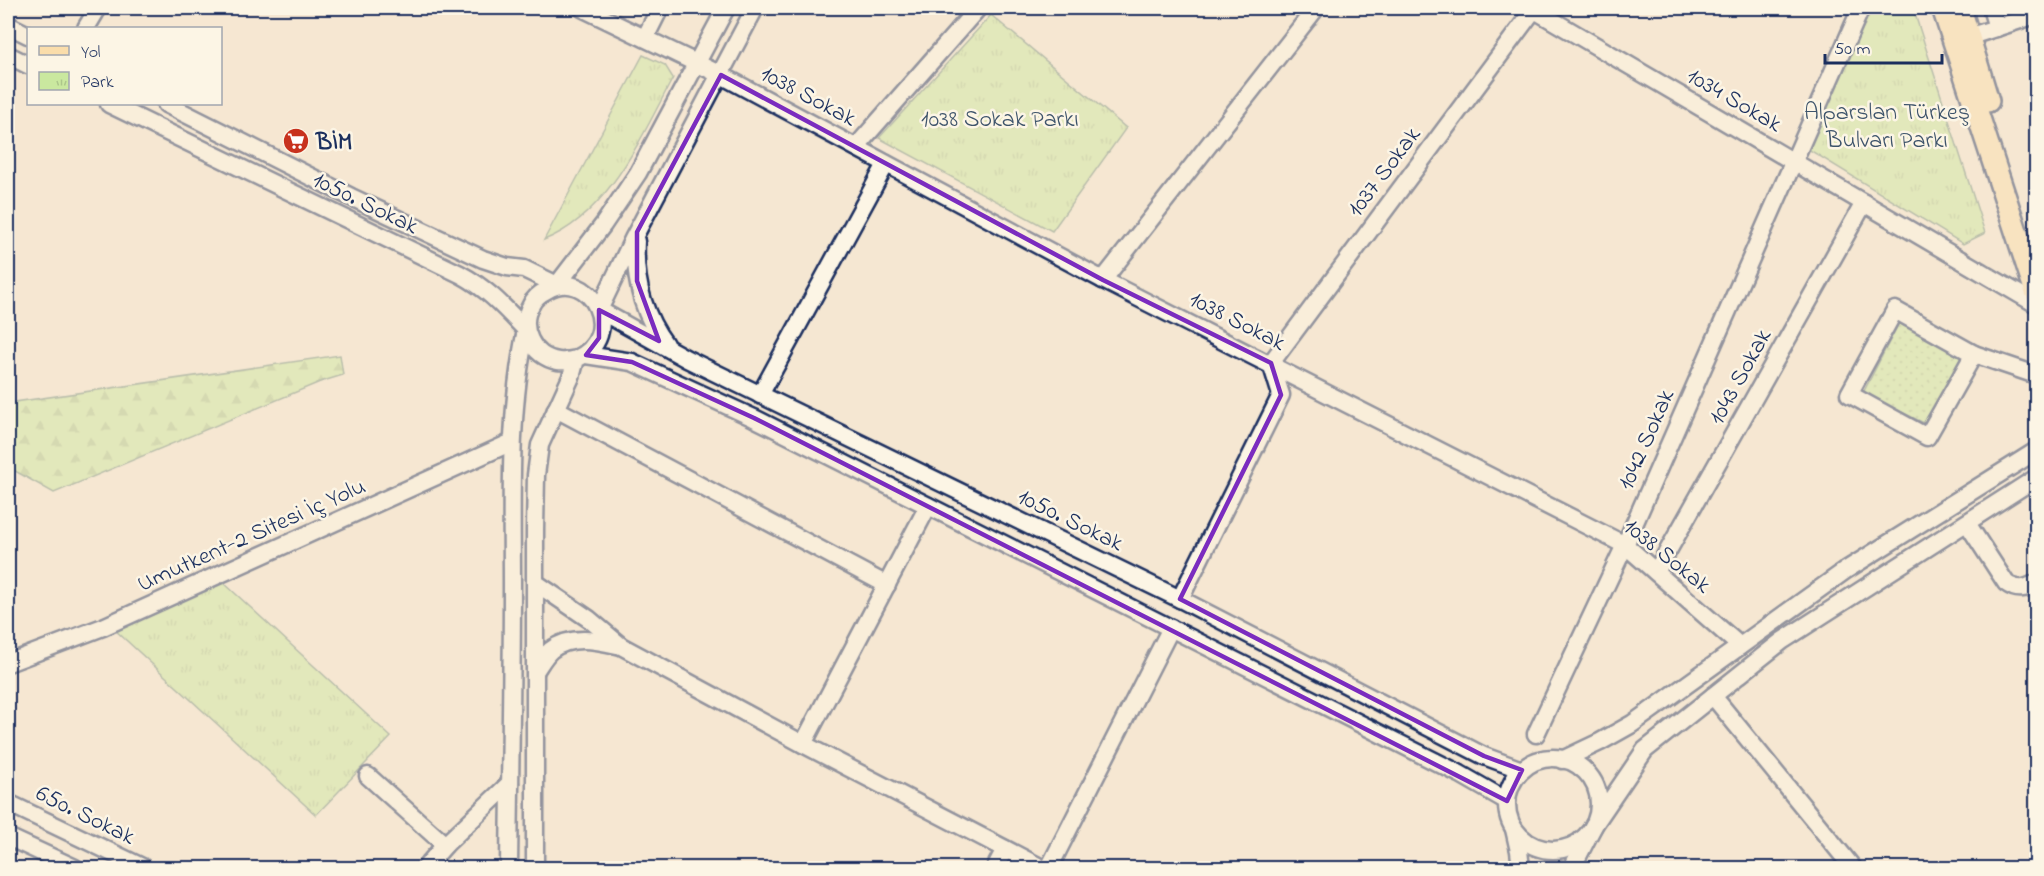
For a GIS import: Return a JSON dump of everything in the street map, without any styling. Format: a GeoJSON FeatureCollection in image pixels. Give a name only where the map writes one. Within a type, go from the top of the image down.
{"type":"FeatureCollection","features":[{"type":"Feature","properties":{"kind":"main road"},"geometry":{"type":"LineString","coordinates":[[1943,8],[2037,292]]}},
{"type":"Feature","properties":{"kind":"main road"},"geometry":{"type":"LineString","coordinates":[[1960,8],[2037,256]]}},
{"type":"Feature","properties":{"kind":"street"},"geometry":{"type":"LineString","coordinates":[[87,27],[98,8]]}},
{"type":"Feature","properties":{"kind":"street","name":"1038 Sokak"},"geometry":{"type":"LineString","coordinates":[[582,8],[721,75],[1103,280],[1625,544],[1740,646]]}},
{"type":"Feature","properties":{"kind":"street"},"geometry":{"type":"LineString","coordinates":[[645,38],[660,8]]}},
{"type":"Feature","properties":{"kind":"street"},"geometry":{"type":"LineString","coordinates":[[508,868],[512,442],[516,389],[526,330],[526,315],[531,303],[540,293],[557,285],[603,225],[638,173],[726,8]]}},
{"type":"Feature","properties":{"kind":"street"},"geometry":{"type":"LineString","coordinates":[[599,310],[637,232],[755,8]]}},
{"type":"Feature","properties":{"kind":"street"},"geometry":{"type":"LineString","coordinates":[[856,147],[978,8]]}},
{"type":"Feature","properties":{"kind":"street"},"geometry":{"type":"LineString","coordinates":[[1103,280],[1316,8]]}},
{"type":"Feature","properties":{"kind":"street","name":"1034 Sokak"},"geometry":{"type":"LineString","coordinates":[[1534,8],[2037,304]]}},
{"type":"Feature","properties":{"kind":"street","name":"1037 Sokak"},"geometry":{"type":"LineString","coordinates":[[1271,363],[1534,8]]}},
{"type":"Feature","properties":{"kind":"street","name":"1042 Sokak"},"geometry":{"type":"LineString","coordinates":[[1536,734],[1625,544],[1861,8]]}},
{"type":"Feature","properties":{"kind":"street"},"geometry":{"type":"LineString","coordinates":[[1991,8],[1997,28]]}},
{"type":"Feature","properties":{"kind":"street"},"geometry":{"type":"LineString","coordinates":[[1968,37],[2037,15]]}},
{"type":"Feature","properties":{"kind":"street"},"geometry":{"type":"LineString","coordinates":[[8,25],[27,34]]}},
{"type":"Feature","properties":{"kind":"street"},"geometry":{"type":"LineString","coordinates":[[8,55],[27,64]]}},
{"type":"Feature","properties":{"kind":"street","name":"1050. Sokak"},"geometry":{"type":"LineString","coordinates":[[111,105],[460,274],[494,296],[526,330]]}},
{"type":"Feature","properties":{"kind":"street","name":"1050. Sokak"},"geometry":{"type":"LineString","coordinates":[[168,105],[351,197],[483,259],[507,267],[524,269],[557,285]]}},
{"type":"Feature","properties":{"kind":"street"},"geometry":{"type":"LineString","coordinates":[[760,395],[886,164]]}},
{"type":"Feature","properties":{"kind":"street","name":"1043 Sokak"},"geometry":{"type":"LineString","coordinates":[[1656,572],[1864,203]]}},
{"type":"Feature","properties":{"kind":"street"},"geometry":{"type":"LineString","coordinates":[[637,232],[635,261],[642,301],[667,347]]}},
{"type":"Feature","properties":{"kind":"street"},"geometry":{"type":"LineString","coordinates":[[534,868],[536,475],[540,445],[581,357],[599,338],[602,326],[596,302],[588,293],[577,287],[557,285]]}},
{"type":"Feature","properties":{"kind":"street","name":"1050. Sokak"},"geometry":{"type":"LineString","coordinates":[[599,310],[760,395],[1180,598],[1485,756],[1522,770]]}},
{"type":"Feature","properties":{"kind":"street"},"geometry":{"type":"LineString","coordinates":[[1974,354],[1927,437],[1849,394],[1895,310],[1974,354],[2037,375]]}},
{"type":"Feature","properties":{"kind":"street"},"geometry":{"type":"LineString","coordinates":[[526,330],[537,351],[548,358],[560,361],[581,357],[633,362],[665,376],[1171,628],[1460,774],[1507,801]]}},
{"type":"Feature","properties":{"kind":"street"},"geometry":{"type":"LineString","coordinates":[[1180,598],[1281,395],[1271,363]]}},
{"type":"Feature","properties":{"kind":"street"},"geometry":{"type":"LineString","coordinates":[[556,409],[887,585]]}},
{"type":"Feature","properties":{"kind":"street","name":"Umutkent-2 Sitesi İç Yolu"},"geometry":{"type":"LineString","coordinates":[[8,663],[103,627],[512,442]]}},
{"type":"Feature","properties":{"kind":"street"},"geometry":{"type":"LineString","coordinates":[[1562,760],[1632,724],[1846,570],[2037,450]]}},
{"type":"Feature","properties":{"kind":"street"},"geometry":{"type":"LineString","coordinates":[[1513,828],[1524,840],[1538,848],[1552,850],[1567,848],[1580,842],[1590,832],[1645,750],[1782,641],[2037,478]]}},
{"type":"Feature","properties":{"kind":"street"},"geometry":{"type":"LineString","coordinates":[[802,744],[928,506]]}},
{"type":"Feature","properties":{"kind":"street"},"geometry":{"type":"LineString","coordinates":[[1967,523],[2006,583],[2013,588],[2025,589],[2037,583]]}},
{"type":"Feature","properties":{"kind":"street"},"geometry":{"type":"LineString","coordinates":[[536,583],[589,619],[621,646],[802,744],[1042,868]]}},
{"type":"Feature","properties":{"kind":"street"},"geometry":{"type":"LineString","coordinates":[[1049,868],[1171,628]]}},
{"type":"Feature","properties":{"kind":"street"},"geometry":{"type":"LineString","coordinates":[[536,670],[550,651],[567,643],[584,639],[621,646]]}},
{"type":"Feature","properties":{"kind":"street"},"geometry":{"type":"LineString","coordinates":[[1713,696],[1853,868]]}},
{"type":"Feature","properties":{"kind":"street"},"geometry":{"type":"LineString","coordinates":[[1521,868],[1520,851],[1508,814],[1507,801],[1512,783],[1522,770],[1535,761],[1551,758],[1580,767],[1590,777],[1597,790],[1599,804],[1597,819],[1572,868]]}},
{"type":"Feature","properties":{"kind":"street"},"geometry":{"type":"LineString","coordinates":[[368,776],[445,845]]}},
{"type":"Feature","properties":{"kind":"street"},"geometry":{"type":"LineString","coordinates":[[425,868],[445,845],[510,783]]}},
{"type":"Feature","properties":{"kind":"street","name":"650. Sokak"},"geometry":{"type":"LineString","coordinates":[[8,803],[144,868]]}},
{"type":"Feature","properties":{"kind":"street"},"geometry":{"type":"LineString","coordinates":[[8,837],[75,868]]}},
{"type":"Feature","properties":{"kind":"street"},"geometry":{"type":"LineString","coordinates":[[995,868],[1005,849]]}},
{"type":"Feature","properties":{"kind":"highlighted area"},"geometry":{"type":"Polygon","coordinates":[[[721,75],[1103,280],[1271,363],[1281,395],[1180,599],[1484,756],[1522,770],[1507,801],[754,418],[632,362],[586,355],[599,338],[599,310],[659,341],[637,281],[637,232],[721,75]]]}},
{"type":"Feature","properties":{"kind":"green space","name":"Alparslan Türkeş Bulvarı Parkı"},"geometry":{"type":"Polygon","coordinates":[[[1870,8],[1913,8],[1985,233],[1963,244],[1808,149],[1870,8]]]}},
{"type":"Feature","properties":{"kind":"green space","name":"1038 Sokak Parkı"},"geometry":{"type":"Polygon","coordinates":[[[991,15],[1126,128],[1052,231],[879,138],[991,15]]]}},
{"type":"Feature","properties":{"kind":"green space"},"geometry":{"type":"Polygon","coordinates":[[[643,55],[665,65],[673,78],[649,124],[636,148],[605,193],[567,228],[544,240],[643,55]]]}},
{"type":"Feature","properties":{"kind":"green space"},"geometry":{"type":"Polygon","coordinates":[[[1899,323],[1962,355],[1926,424],[1863,393],[1899,323]]]}},
{"type":"Feature","properties":{"kind":"green space"},"geometry":{"type":"Polygon","coordinates":[[[340,355],[343,375],[320,382],[54,493],[8,467],[8,403],[340,355]]]}},
{"type":"Feature","properties":{"kind":"green space"},"geometry":{"type":"Polygon","coordinates":[[[224,583],[391,737],[316,815],[114,629],[224,583]]]}},
{"type":"Feature","properties":{"kind":"place","name":"BİM"},"geometry":{"type":"Point","coordinates":[296,141]}}]}
